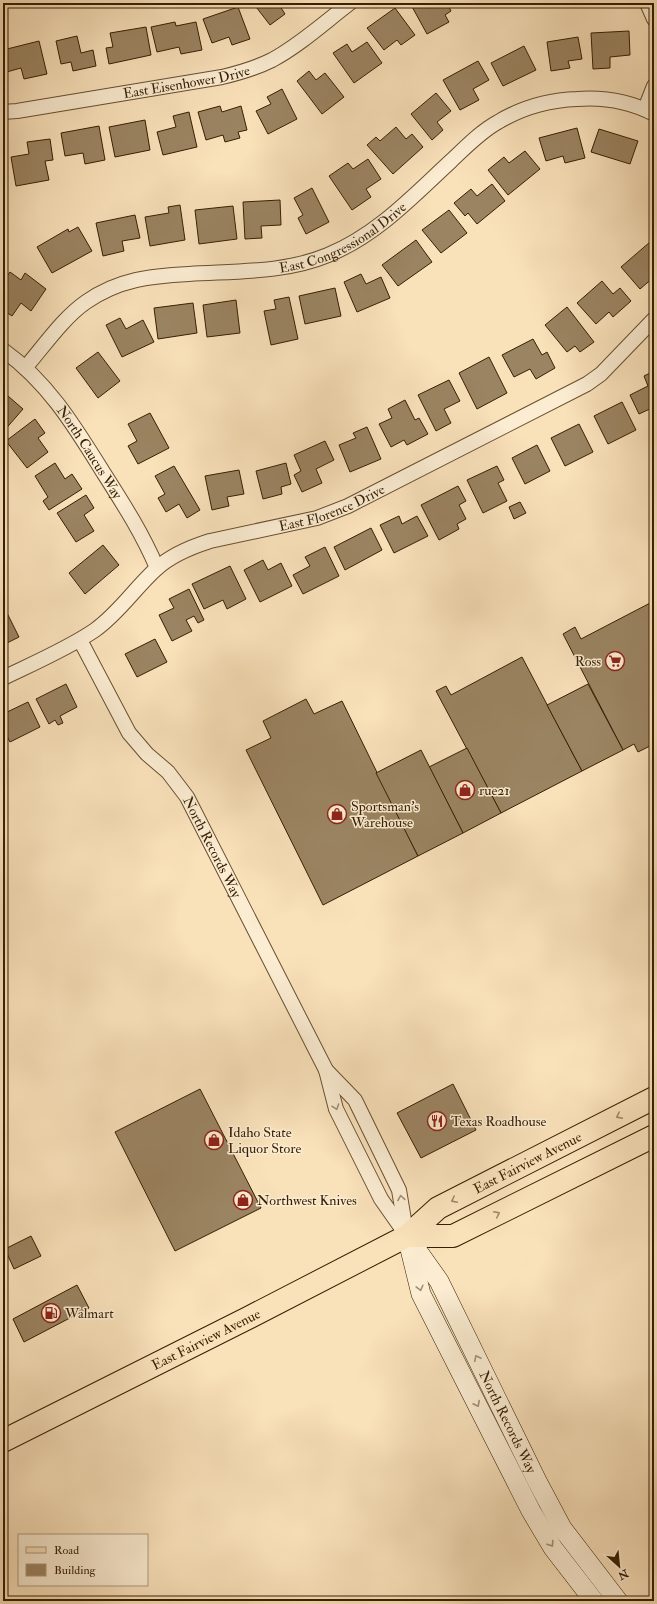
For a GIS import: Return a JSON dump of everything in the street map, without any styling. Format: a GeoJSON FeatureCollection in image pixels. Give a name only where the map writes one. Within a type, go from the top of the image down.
{"type":"FeatureCollection","features":[{"type":"Feature","properties":{"kind":"main road","name":"East Fairview Avenue"},"geometry":{"type":"LineString","coordinates":[[3,1441],[407,1236],[438,1208],[654,1098]]}},
{"type":"Feature","properties":{"kind":"main road","name":"East Fairview Avenue"},"geometry":{"type":"LineString","coordinates":[[407,1236],[453,1236],[654,1136]]}},
{"type":"Feature","properties":{"kind":"street","name":"East Eisenhower Drive"},"geometry":{"type":"LineString","coordinates":[[3,112],[17,111],[222,77],[246,71],[285,52],[350,3]]}},
{"type":"Feature","properties":{"kind":"street"},"geometry":{"type":"LineString","coordinates":[[646,3],[654,19]]}},
{"type":"Feature","properties":{"kind":"street"},"geometry":{"type":"LineString","coordinates":[[650,112],[654,86]]}},
{"type":"Feature","properties":{"kind":"street","name":"East Congressional Drive"},"geometry":{"type":"LineString","coordinates":[[25,368],[72,314],[90,299],[116,285],[135,279],[155,276],[267,269],[302,264],[328,255],[351,244],[374,230],[394,213],[476,137],[498,122],[518,112],[541,103],[591,98],[625,103],[650,112]]}},
{"type":"Feature","properties":{"kind":"street","name":"East Florence Drive"},"geometry":{"type":"LineString","coordinates":[[3,678],[80,640],[108,620],[157,568],[170,558],[199,544],[317,518],[348,506],[587,384],[601,374],[654,319]]}},
{"type":"Feature","properties":{"kind":"street","name":"North Caucus Way"},"geometry":{"type":"LineString","coordinates":[[3,350],[25,368],[48,391],[69,417],[138,528],[157,568]]}},
{"type":"Feature","properties":{"kind":"street","name":"North Records Way"},"geometry":{"type":"LineString","coordinates":[[80,640],[129,733],[147,754],[168,772],[186,797],[326,1070],[336,1109],[381,1199],[439,1282],[562,1528],[618,1601]]}},
{"type":"Feature","properties":{"kind":"street","name":"North Records Way"},"geometry":{"type":"LineString","coordinates":[[326,1070],[355,1100],[399,1190],[407,1236],[421,1294],[531,1511],[553,1548],[594,1601]]}},
{"type":"Feature","properties":{"kind":"building"},"geometry":{"type":"Polygon","coordinates":[[[253,3],[278,3],[285,14],[270,25],[253,3]]]}},
{"type":"Feature","properties":{"kind":"building"},"geometry":{"type":"Polygon","coordinates":[[[410,3],[447,3],[451,11],[445,15],[449,22],[427,34],[410,3]]]}},
{"type":"Feature","properties":{"kind":"building"},"geometry":{"type":"Polygon","coordinates":[[[238,7],[250,39],[232,45],[229,37],[212,43],[203,19],[238,7]]]}},
{"type":"Feature","properties":{"kind":"building"},"geometry":{"type":"Polygon","coordinates":[[[395,8],[415,35],[401,45],[397,40],[384,50],[367,28],[395,8]]]}},
{"type":"Feature","properties":{"kind":"building"},"geometry":{"type":"Polygon","coordinates":[[[175,22],[176,26],[196,22],[202,50],[181,54],[179,47],[157,52],[151,27],[175,22]]]}},
{"type":"Feature","properties":{"kind":"building"},"geometry":{"type":"Polygon","coordinates":[[[146,27],[151,55],[109,64],[106,48],[113,47],[110,33],[146,27]]]}},
{"type":"Feature","properties":{"kind":"building"},"geometry":{"type":"Polygon","coordinates":[[[629,31],[630,55],[610,57],[610,68],[593,69],[591,33],[629,31]]]}},
{"type":"Feature","properties":{"kind":"building"},"geometry":{"type":"Polygon","coordinates":[[[77,36],[81,53],[93,50],[96,66],[73,71],[71,62],[61,64],[56,41],[77,36]]]}},
{"type":"Feature","properties":{"kind":"building"},"geometry":{"type":"Polygon","coordinates":[[[578,37],[582,59],[568,61],[570,68],[551,71],[547,42],[578,37]]]}},
{"type":"Feature","properties":{"kind":"building"},"geometry":{"type":"Polygon","coordinates":[[[39,41],[47,74],[24,79],[21,68],[3,73],[3,50],[39,41]]]}},
{"type":"Feature","properties":{"kind":"building"},"geometry":{"type":"Polygon","coordinates":[[[367,42],[382,63],[354,83],[333,53],[347,44],[352,52],[367,42]]]}},
{"type":"Feature","properties":{"kind":"building"},"geometry":{"type":"Polygon","coordinates":[[[524,46],[536,70],[503,86],[491,63],[524,46]]]}},
{"type":"Feature","properties":{"kind":"building"},"geometry":{"type":"Polygon","coordinates":[[[478,61],[489,80],[473,89],[479,100],[460,110],[443,80],[478,61]]]}},
{"type":"Feature","properties":{"kind":"building"},"geometry":{"type":"Polygon","coordinates":[[[309,71],[316,80],[325,73],[344,97],[322,114],[297,81],[309,71]]]}},
{"type":"Feature","properties":{"kind":"building"},"geometry":{"type":"Polygon","coordinates":[[[282,89],[297,119],[268,134],[256,111],[271,104],[267,97],[282,89]]]}},
{"type":"Feature","properties":{"kind":"building"},"geometry":{"type":"Polygon","coordinates":[[[436,93],[451,111],[437,122],[443,130],[432,140],[411,114],[436,93]]]}},
{"type":"Feature","properties":{"kind":"building"},"geometry":{"type":"Polygon","coordinates":[[[220,106],[222,112],[241,106],[247,130],[238,132],[240,138],[225,142],[223,135],[206,140],[198,112],[220,106]]]}},
{"type":"Feature","properties":{"kind":"building"},"geometry":{"type":"Polygon","coordinates":[[[189,112],[197,147],[163,155],[157,132],[176,127],[173,116],[189,112]]]}},
{"type":"Feature","properties":{"kind":"building"},"geometry":{"type":"Polygon","coordinates":[[[145,120],[150,150],[115,157],[109,127],[145,120]]]}},
{"type":"Feature","properties":{"kind":"building"},"geometry":{"type":"Polygon","coordinates":[[[99,126],[105,160],[85,164],[83,153],[65,156],[61,133],[99,126]]]}},
{"type":"Feature","properties":{"kind":"building"},"geometry":{"type":"Polygon","coordinates":[[[396,127],[406,139],[412,134],[423,147],[393,174],[367,145],[376,137],[380,141],[396,127]]]}},
{"type":"Feature","properties":{"kind":"building"},"geometry":{"type":"Polygon","coordinates":[[[577,128],[585,158],[565,163],[563,156],[546,161],[539,138],[577,128]]]}},
{"type":"Feature","properties":{"kind":"building"},"geometry":{"type":"Polygon","coordinates":[[[599,129],[638,141],[630,164],[591,152],[599,129]]]}},
{"type":"Feature","properties":{"kind":"building"},"geometry":{"type":"Polygon","coordinates":[[[50,139],[53,160],[45,161],[49,180],[16,186],[11,157],[29,154],[27,142],[50,139]]]}},
{"type":"Feature","properties":{"kind":"building"},"geometry":{"type":"Polygon","coordinates":[[[525,151],[540,169],[508,195],[488,170],[504,157],[509,163],[525,151]]]}},
{"type":"Feature","properties":{"kind":"building"},"geometry":{"type":"Polygon","coordinates":[[[368,159],[381,179],[366,189],[371,197],[352,210],[329,176],[348,163],[353,169],[368,159]]]}},
{"type":"Feature","properties":{"kind":"building"},"geometry":{"type":"Polygon","coordinates":[[[492,184],[505,201],[477,224],[468,213],[465,216],[454,203],[471,189],[477,196],[492,184]]]}},
{"type":"Feature","properties":{"kind":"building"},"geometry":{"type":"Polygon","coordinates":[[[312,188],[329,222],[306,234],[298,218],[303,215],[294,198],[312,188]]]}},
{"type":"Feature","properties":{"kind":"building"},"geometry":{"type":"Polygon","coordinates":[[[280,200],[281,225],[261,226],[262,238],[245,239],[243,202],[280,200]]]}},
{"type":"Feature","properties":{"kind":"building"},"geometry":{"type":"Polygon","coordinates":[[[180,205],[185,240],[150,246],[145,217],[169,213],[168,207],[180,205]]]}},
{"type":"Feature","properties":{"kind":"building"},"geometry":{"type":"Polygon","coordinates":[[[233,206],[237,239],[199,244],[195,210],[233,206]]]}},
{"type":"Feature","properties":{"kind":"building"},"geometry":{"type":"Polygon","coordinates":[[[449,210],[467,233],[441,253],[422,230],[449,210]]]}},
{"type":"Feature","properties":{"kind":"building"},"geometry":{"type":"Polygon","coordinates":[[[135,215],[140,238],[122,241],[124,251],[103,256],[96,223],[135,215]]]}},
{"type":"Feature","properties":{"kind":"building"},"geometry":{"type":"Polygon","coordinates":[[[78,227],[92,251],[52,273],[37,247],[68,229],[69,232],[78,227]]]}},
{"type":"Feature","properties":{"kind":"building"},"geometry":{"type":"Polygon","coordinates":[[[416,240],[432,262],[398,286],[382,265],[416,240]]]}},
{"type":"Feature","properties":{"kind":"building"},"geometry":{"type":"Polygon","coordinates":[[[650,242],[654,247],[654,277],[640,289],[621,267],[650,242]]]}},
{"type":"Feature","properties":{"kind":"building"},"geometry":{"type":"Polygon","coordinates":[[[10,272],[21,280],[25,273],[46,289],[31,311],[21,303],[12,316],[3,310],[3,282],[10,272]]]}},
{"type":"Feature","properties":{"kind":"building"},"geometry":{"type":"Polygon","coordinates":[[[361,274],[366,284],[381,277],[390,298],[357,312],[344,282],[361,274]]]}},
{"type":"Feature","properties":{"kind":"building"},"geometry":{"type":"Polygon","coordinates":[[[602,281],[613,294],[620,288],[631,301],[613,317],[609,312],[596,324],[577,303],[602,281]]]}},
{"type":"Feature","properties":{"kind":"building"},"geometry":{"type":"Polygon","coordinates":[[[335,288],[341,316],[305,324],[299,296],[335,288]]]}},
{"type":"Feature","properties":{"kind":"building"},"geometry":{"type":"Polygon","coordinates":[[[289,297],[298,339],[271,345],[264,311],[276,309],[274,300],[289,297]]]}},
{"type":"Feature","properties":{"kind":"building"},"geometry":{"type":"Polygon","coordinates":[[[236,300],[240,333],[207,337],[203,305],[236,300]]]}},
{"type":"Feature","properties":{"kind":"building"},"geometry":{"type":"Polygon","coordinates":[[[193,303],[197,333],[158,339],[154,308],[193,303]]]}},
{"type":"Feature","properties":{"kind":"building"},"geometry":{"type":"Polygon","coordinates":[[[567,307],[594,342],[580,352],[575,346],[567,352],[545,325],[567,307]]]}},
{"type":"Feature","properties":{"kind":"building"},"geometry":{"type":"Polygon","coordinates":[[[120,318],[126,329],[143,320],[154,342],[122,357],[106,325],[120,318]]]}},
{"type":"Feature","properties":{"kind":"building"},"geometry":{"type":"Polygon","coordinates":[[[533,339],[542,355],[547,352],[555,368],[536,379],[530,369],[514,377],[502,355],[533,339]]]}},
{"type":"Feature","properties":{"kind":"building"},"geometry":{"type":"Polygon","coordinates":[[[98,352],[120,381],[98,398],[76,368],[98,352]]]}},
{"type":"Feature","properties":{"kind":"building"},"geometry":{"type":"Polygon","coordinates":[[[489,357],[507,393],[477,409],[459,373],[489,357]]]}},
{"type":"Feature","properties":{"kind":"building"},"geometry":{"type":"Polygon","coordinates":[[[654,371],[654,407],[639,414],[630,395],[648,386],[644,376],[654,371]]]}},
{"type":"Feature","properties":{"kind":"building"},"geometry":{"type":"Polygon","coordinates":[[[449,380],[460,401],[444,409],[451,423],[436,431],[418,395],[449,380]]]}},
{"type":"Feature","properties":{"kind":"building"},"geometry":{"type":"Polygon","coordinates":[[[8,396],[23,409],[3,432],[3,401],[8,396]]]}},
{"type":"Feature","properties":{"kind":"building"},"geometry":{"type":"Polygon","coordinates":[[[405,400],[415,420],[419,418],[428,434],[407,445],[404,440],[391,447],[379,424],[392,418],[388,409],[405,400]]]}},
{"type":"Feature","properties":{"kind":"building"},"geometry":{"type":"Polygon","coordinates":[[[622,402],[636,430],[608,444],[594,416],[622,402]]]}},
{"type":"Feature","properties":{"kind":"building"},"geometry":{"type":"Polygon","coordinates":[[[150,413],[169,448],[138,464],[128,446],[137,441],[128,424],[150,413]]]}},
{"type":"Feature","properties":{"kind":"building"},"geometry":{"type":"Polygon","coordinates":[[[35,419],[45,433],[38,438],[48,452],[27,468],[6,441],[35,419]]]}},
{"type":"Feature","properties":{"kind":"building"},"geometry":{"type":"Polygon","coordinates":[[[579,424],[593,452],[565,466],[551,438],[579,424]]]}},
{"type":"Feature","properties":{"kind":"building"},"geometry":{"type":"Polygon","coordinates":[[[367,427],[381,459],[350,472],[339,445],[356,438],[353,433],[367,427]]]}},
{"type":"Feature","properties":{"kind":"building"},"geometry":{"type":"Polygon","coordinates":[[[325,441],[334,460],[316,469],[322,483],[302,492],[294,475],[301,471],[294,455],[325,441]]]}},
{"type":"Feature","properties":{"kind":"building"},"geometry":{"type":"Polygon","coordinates":[[[537,445],[550,471],[525,484],[512,458],[537,445]]]}},
{"type":"Feature","properties":{"kind":"building"},"geometry":{"type":"Polygon","coordinates":[[[55,463],[65,479],[72,474],[82,489],[49,510],[43,501],[48,497],[35,476],[55,463]]]}},
{"type":"Feature","properties":{"kind":"building"},"geometry":{"type":"Polygon","coordinates":[[[286,463],[291,484],[281,487],[282,494],[263,499],[256,471],[286,463]]]}},
{"type":"Feature","properties":{"kind":"building"},"geometry":{"type":"Polygon","coordinates":[[[174,466],[200,510],[187,518],[179,504],[166,512],[158,498],[165,494],[155,476],[174,466]]]}},
{"type":"Feature","properties":{"kind":"building"},"geometry":{"type":"Polygon","coordinates":[[[497,466],[504,480],[498,483],[507,501],[483,513],[467,480],[497,466]]]}},
{"type":"Feature","properties":{"kind":"building"},"geometry":{"type":"Polygon","coordinates":[[[239,470],[244,494],[227,497],[229,506],[212,510],[205,476],[239,470]]]}},
{"type":"Feature","properties":{"kind":"building"},"geometry":{"type":"Polygon","coordinates":[[[458,486],[466,501],[459,505],[466,519],[457,524],[459,529],[439,540],[421,505],[458,486]]]}},
{"type":"Feature","properties":{"kind":"building"},"geometry":{"type":"Polygon","coordinates":[[[86,495],[94,508],[84,515],[94,531],[76,542],[57,513],[86,495]]]}},
{"type":"Feature","properties":{"kind":"building"},"geometry":{"type":"Polygon","coordinates":[[[520,502],[526,513],[514,519],[509,507],[520,502]]]}},
{"type":"Feature","properties":{"kind":"building"},"geometry":{"type":"Polygon","coordinates":[[[399,516],[402,524],[417,516],[428,536],[394,553],[380,525],[399,516]]]}},
{"type":"Feature","properties":{"kind":"building"},"geometry":{"type":"Polygon","coordinates":[[[371,528],[382,550],[345,570],[334,547],[371,528]]]}},
{"type":"Feature","properties":{"kind":"building"},"geometry":{"type":"Polygon","coordinates":[[[103,545],[119,565],[85,594],[69,573],[103,545]]]}},
{"type":"Feature","properties":{"kind":"building"},"geometry":{"type":"Polygon","coordinates":[[[325,547],[339,576],[303,594],[293,575],[310,566],[305,557],[325,547]]]}},
{"type":"Feature","properties":{"kind":"building"},"geometry":{"type":"Polygon","coordinates":[[[263,560],[268,570],[281,563],[292,586],[260,602],[244,570],[263,560]]]}},
{"type":"Feature","properties":{"kind":"building"},"geometry":{"type":"Polygon","coordinates":[[[230,566],[246,599],[227,609],[223,600],[204,609],[192,584],[230,566]]]}},
{"type":"Feature","properties":{"kind":"building"},"geometry":{"type":"Polygon","coordinates":[[[189,589],[204,620],[198,623],[194,616],[186,620],[192,631],[172,641],[159,615],[174,608],[169,599],[189,589]]]}},
{"type":"Feature","properties":{"kind":"building","name":"Ross"},"geometry":{"type":"Polygon","coordinates":[[[654,601],[654,744],[638,752],[634,744],[623,750],[563,634],[575,627],[581,639],[654,601]]]}},
{"type":"Feature","properties":{"kind":"building"},"geometry":{"type":"Polygon","coordinates":[[[3,605],[19,637],[3,645],[3,605]]]}},
{"type":"Feature","properties":{"kind":"building"},"geometry":{"type":"Polygon","coordinates":[[[155,639],[167,662],[137,677],[125,654],[155,639]]]}},
{"type":"Feature","properties":{"kind":"building"},"geometry":{"type":"Polygon","coordinates":[[[522,657],[582,771],[501,813],[436,691],[446,686],[451,695],[522,657]]]}},
{"type":"Feature","properties":{"kind":"building"},"geometry":{"type":"Polygon","coordinates":[[[66,684],[77,707],[60,716],[63,723],[58,725],[55,720],[49,724],[36,699],[66,684]]]}},
{"type":"Feature","properties":{"kind":"building"},"geometry":{"type":"Polygon","coordinates":[[[588,684],[623,750],[582,771],[547,705],[588,684]]]}},
{"type":"Feature","properties":{"kind":"building","name":"Sportsman's Warehouse"},"geometry":{"type":"Polygon","coordinates":[[[306,699],[314,714],[342,701],[418,856],[323,905],[246,750],[271,738],[263,721],[306,699]]]}},
{"type":"Feature","properties":{"kind":"building"},"geometry":{"type":"Polygon","coordinates":[[[28,702],[40,727],[10,742],[3,729],[3,714],[28,702]]]}},
{"type":"Feature","properties":{"kind":"building","name":"rue21"},"geometry":{"type":"Polygon","coordinates":[[[467,748],[501,813],[463,833],[429,767],[467,748]]]}},
{"type":"Feature","properties":{"kind":"building"},"geometry":{"type":"Polygon","coordinates":[[[421,750],[463,833],[418,856],[376,773],[421,750]]]}},
{"type":"Feature","properties":{"kind":"building","name":"Texas Roadhouse"},"geometry":{"type":"Polygon","coordinates":[[[453,1084],[476,1130],[421,1158],[397,1113],[453,1084]]]}},
{"type":"Feature","properties":{"kind":"building"},"geometry":{"type":"Polygon","coordinates":[[[200,1089],[261,1208],[175,1251],[115,1132],[200,1089]]]}},
{"type":"Feature","properties":{"kind":"building"},"geometry":{"type":"Polygon","coordinates":[[[31,1236],[41,1256],[14,1269],[5,1249],[31,1236]]]}},
{"type":"Feature","properties":{"kind":"building","name":"Walmart"},"geometry":{"type":"Polygon","coordinates":[[[77,1285],[89,1308],[24,1342],[13,1319],[77,1285]]]}},
{"type":"Feature","properties":{"kind":"place","name":"Ross"},"geometry":{"type":"Point","coordinates":[615,661]}},
{"type":"Feature","properties":{"kind":"place","name":"rue21"},"geometry":{"type":"Point","coordinates":[465,790]}},
{"type":"Feature","properties":{"kind":"place","name":"Sportsman's Warehouse"},"geometry":{"type":"Point","coordinates":[337,814]}},
{"type":"Feature","properties":{"kind":"place","name":"Texas Roadhouse"},"geometry":{"type":"Point","coordinates":[437,1121]}},
{"type":"Feature","properties":{"kind":"place","name":"Idaho State Liquor Store"},"geometry":{"type":"Point","coordinates":[214,1140]}},
{"type":"Feature","properties":{"kind":"place","name":"Northwest Knives"},"geometry":{"type":"Point","coordinates":[243,1200]}},
{"type":"Feature","properties":{"kind":"place","name":"Walmart"},"geometry":{"type":"Point","coordinates":[51,1313]}}]}
